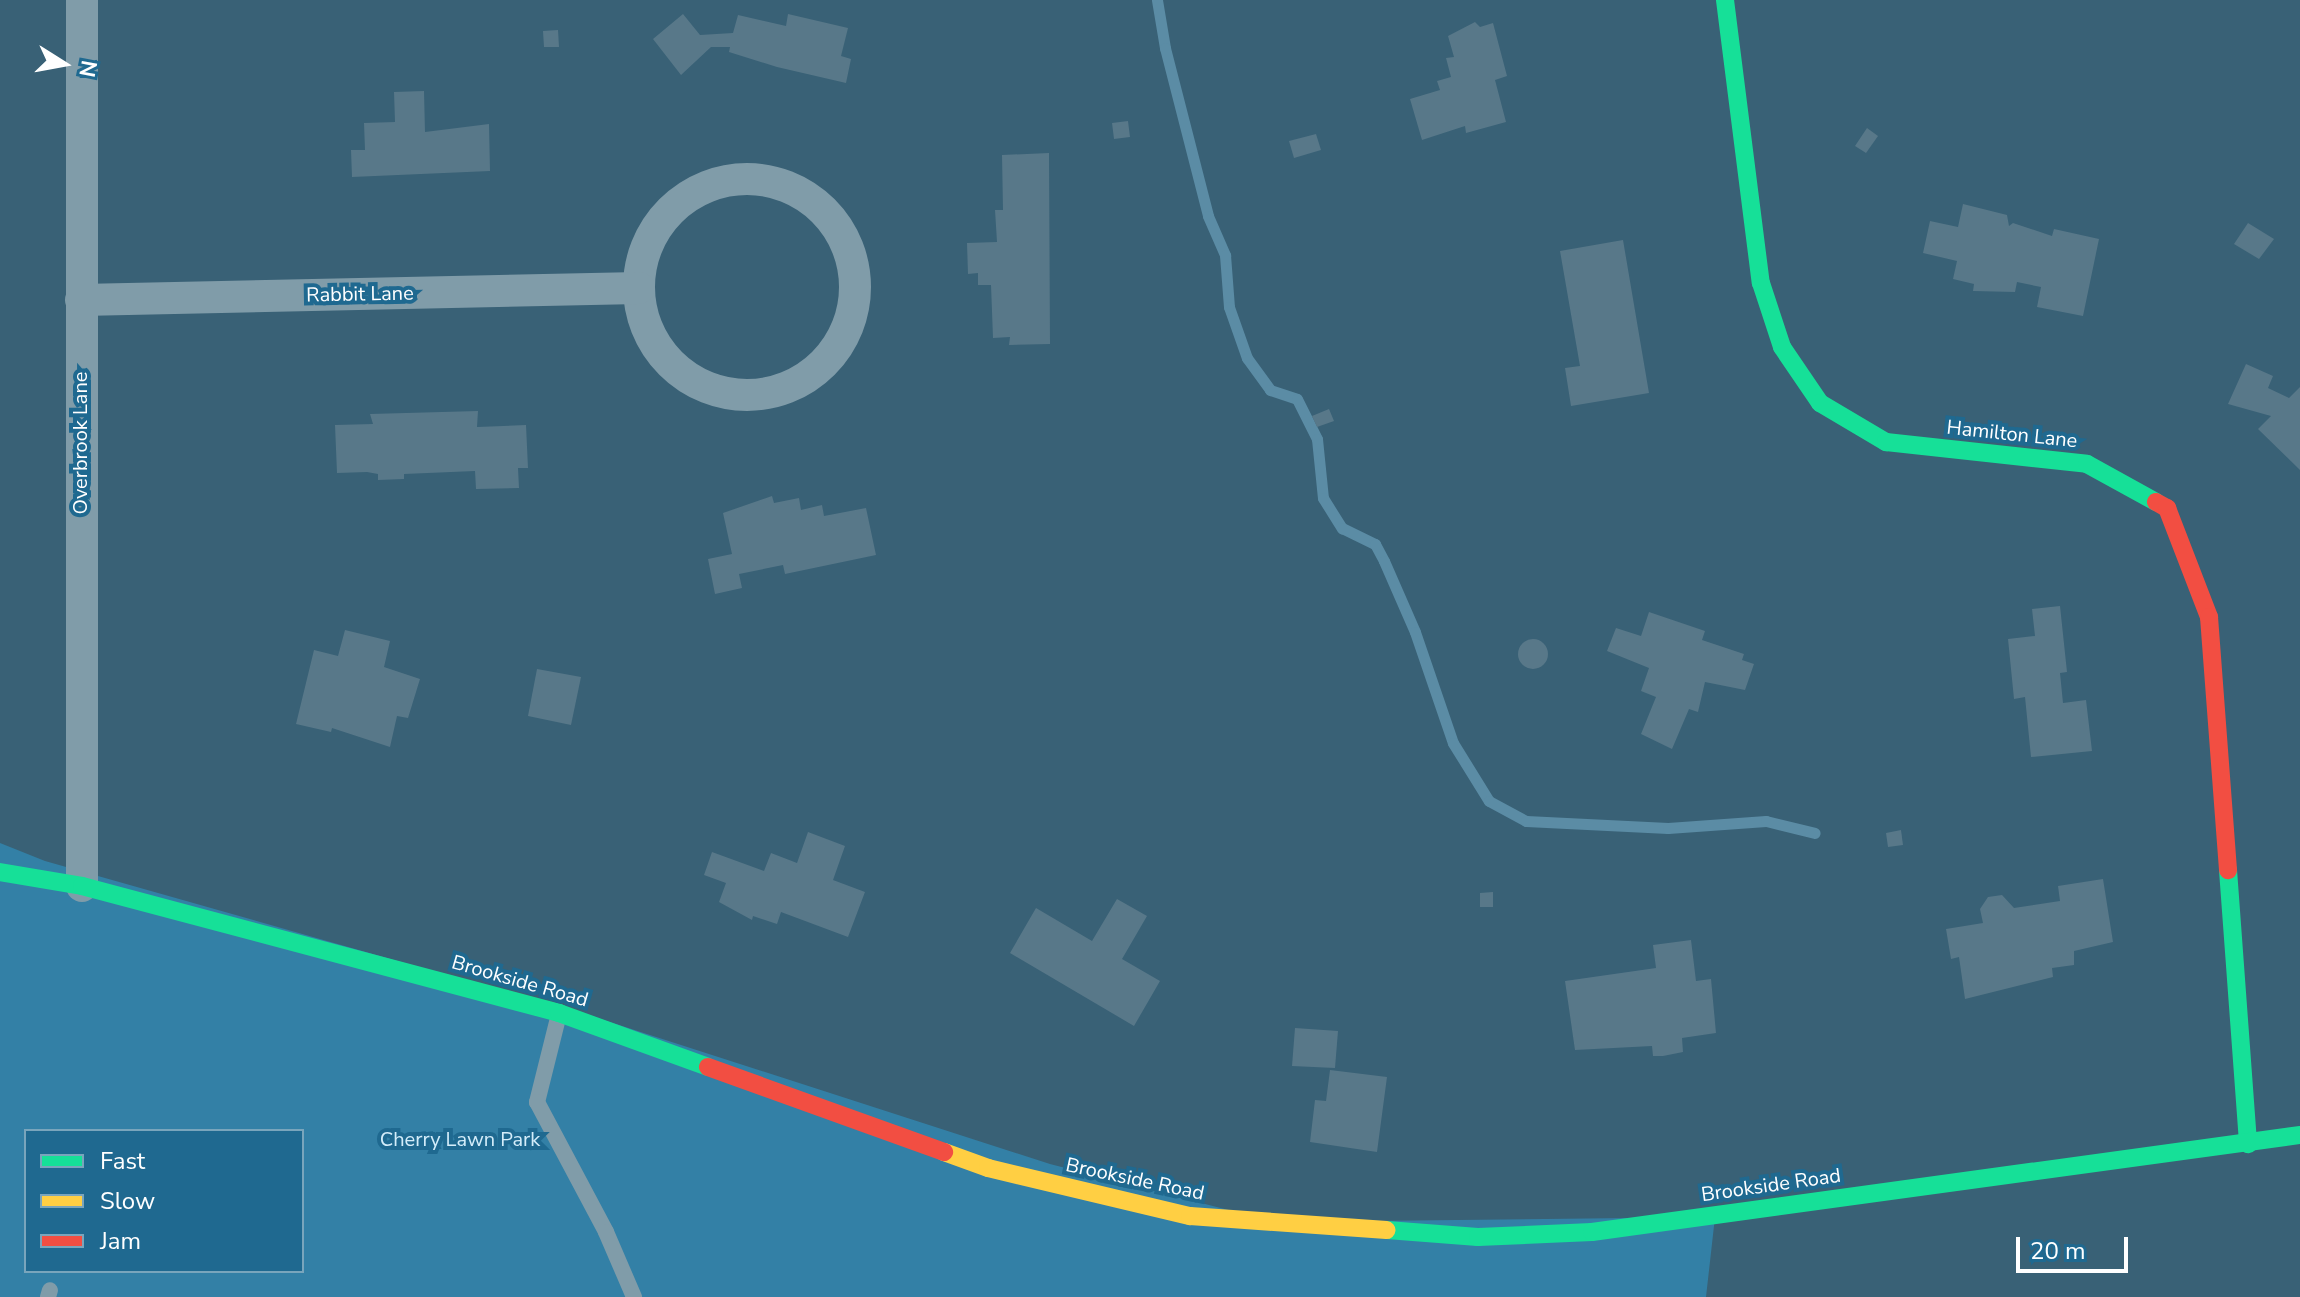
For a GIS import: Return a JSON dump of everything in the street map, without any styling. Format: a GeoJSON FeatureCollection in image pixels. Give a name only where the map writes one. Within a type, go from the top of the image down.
{"type":"FeatureCollection","features":[{"type":"Feature","properties":{"kind":"street","name":"Overbrook Lane"},"geometry":{"type":"LineString","coordinates":[[82,0],[82,886]]}},
{"type":"Feature","properties":{"kind":"street","name":"Hamilton Lane"},"geometry":{"type":"LineString","coordinates":[[1725,0],[1761,283],[1782,347],[1820,403],[1886,442],[2087,464],[2167,508],[2209,617],[2248,1144]]}},
{"type":"Feature","properties":{"kind":"street"},"geometry":{"type":"LineString","coordinates":[[743,179],[776,182],[807,196],[831,219],[848,247],[855,280],[852,315],[838,347],[815,372],[785,389],[751,396],[717,392],[685,377],[660,353],[644,322],[639,288],[643,255],[658,225],[681,201],[710,185],[743,179]]}},
{"type":"Feature","properties":{"kind":"street","name":"Rabbit Lane"},"geometry":{"type":"LineString","coordinates":[[81,300],[639,288]]}},
{"type":"Feature","properties":{"kind":"street","name":"Brookside Road"},"geometry":{"type":"LineString","coordinates":[[0,872],[82,886],[559,1013],[988,1168],[1190,1216],[1478,1237],[1592,1232],[2300,1135]]}},
{"type":"Feature","properties":{"kind":"lane"},"geometry":{"type":"LineString","coordinates":[[559,1013],[537,1102],[606,1232],[634,1297]]}},
{"type":"Feature","properties":{"kind":"green space","name":"Cherry Lawn Park"},"geometry":{"type":"Polygon","coordinates":[[[0,843],[45,861],[588,1015],[1050,1164],[1275,1222],[1715,1217],[1706,1297],[0,1297],[0,843]]]}},
{"type":"Feature","properties":{"kind":"building"},"geometry":{"type":"Polygon","coordinates":[[[683,14],[700,35],[733,33],[738,15],[786,26],[788,14],[848,28],[841,56],[851,59],[846,83],[777,67],[729,52],[730,47],[711,47],[681,75],[653,39],[683,14]]]}},
{"type":"Feature","properties":{"kind":"building"},"geometry":{"type":"Polygon","coordinates":[[[1475,22],[1480,27],[1493,23],[1507,76],[1495,80],[1506,122],[1466,133],[1465,126],[1422,140],[1410,99],[1440,90],[1437,81],[1451,77],[1446,58],[1454,57],[1448,36],[1475,22]]]}},
{"type":"Feature","properties":{"kind":"building"},"geometry":{"type":"Polygon","coordinates":[[[558,30],[559,47],[544,47],[543,31],[558,30]]]}},
{"type":"Feature","properties":{"kind":"building"},"geometry":{"type":"Polygon","coordinates":[[[424,91],[425,132],[489,124],[490,171],[352,177],[351,150],[365,150],[364,123],[395,122],[394,92],[424,91]]]}},
{"type":"Feature","properties":{"kind":"building"},"geometry":{"type":"Polygon","coordinates":[[[1128,121],[1130,137],[1114,139],[1112,123],[1128,121]]]}},
{"type":"Feature","properties":{"kind":"building"},"geometry":{"type":"Polygon","coordinates":[[[1867,128],[1878,136],[1866,153],[1855,146],[1867,128]]]}},
{"type":"Feature","properties":{"kind":"building"},"geometry":{"type":"Polygon","coordinates":[[[1316,134],[1321,150],[1294,158],[1289,141],[1316,134]]]}},
{"type":"Feature","properties":{"kind":"building"},"geometry":{"type":"Polygon","coordinates":[[[1049,153],[1050,344],[1009,345],[1010,337],[993,338],[991,285],[978,285],[978,273],[968,274],[967,243],[997,242],[995,210],[1003,210],[1002,155],[1049,153]]]}},
{"type":"Feature","properties":{"kind":"building"},"geometry":{"type":"Polygon","coordinates":[[[1963,204],[2007,215],[2009,226],[2013,223],[2052,236],[2054,229],[2099,239],[2083,316],[2037,307],[2041,287],[2017,282],[2015,292],[1973,291],[1974,284],[1953,279],[1957,261],[1923,253],[1930,221],[1958,227],[1963,204]]]}},
{"type":"Feature","properties":{"kind":"building"},"geometry":{"type":"Polygon","coordinates":[[[2248,223],[2274,239],[2259,259],[2234,244],[2248,223]]]}},
{"type":"Feature","properties":{"kind":"building"},"geometry":{"type":"Polygon","coordinates":[[[1623,240],[1649,393],[1571,406],[1565,368],[1580,366],[1560,251],[1623,240]]]}},
{"type":"Feature","properties":{"kind":"building"},"geometry":{"type":"Polygon","coordinates":[[[2246,364],[2273,376],[2268,388],[2289,398],[2300,387],[2300,470],[2258,429],[2271,416],[2228,404],[2246,364]]]}},
{"type":"Feature","properties":{"kind":"building"},"geometry":{"type":"Polygon","coordinates":[[[1329,409],[1334,421],[1317,427],[1312,416],[1329,409]]]}},
{"type":"Feature","properties":{"kind":"building"},"geometry":{"type":"Polygon","coordinates":[[[478,411],[477,427],[526,425],[528,468],[518,468],[519,488],[476,489],[475,471],[404,474],[404,479],[378,480],[378,474],[367,472],[337,473],[335,425],[373,424],[370,414],[478,411]]]}},
{"type":"Feature","properties":{"kind":"building"},"geometry":{"type":"Polygon","coordinates":[[[772,496],[774,503],[799,498],[801,510],[822,505],[824,516],[866,508],[876,555],[785,574],[783,565],[739,574],[742,588],[715,594],[708,559],[732,554],[723,513],[772,496]]]}},
{"type":"Feature","properties":{"kind":"building"},"geometry":{"type":"Polygon","coordinates":[[[2060,606],[2067,672],[2060,673],[2063,703],[2086,700],[2092,751],[2031,757],[2025,697],[2014,699],[2008,639],[2035,636],[2032,609],[2060,606]]]}},
{"type":"Feature","properties":{"kind":"building"},"geometry":{"type":"Polygon","coordinates":[[[1649,612],[1705,631],[1702,640],[1744,654],[1742,660],[1754,664],[1745,690],[1705,682],[1698,712],[1689,709],[1672,749],[1641,734],[1656,697],[1641,691],[1649,668],[1607,651],[1616,628],[1641,636],[1649,612]]]}},
{"type":"Feature","properties":{"kind":"building"},"geometry":{"type":"Polygon","coordinates":[[[345,630],[390,641],[384,667],[420,679],[408,718],[397,716],[390,747],[332,728],[331,732],[296,724],[314,650],[338,656],[345,630]]]}},
{"type":"Feature","properties":{"kind":"building"},"geometry":{"type":"Polygon","coordinates":[[[1533,639],[1539,640],[1547,648],[1547,660],[1539,668],[1533,669],[1527,668],[1519,660],[1518,654],[1519,648],[1527,640],[1533,639]]]}},
{"type":"Feature","properties":{"kind":"building"},"geometry":{"type":"Polygon","coordinates":[[[537,669],[581,677],[571,725],[528,716],[537,669]]]}},
{"type":"Feature","properties":{"kind":"building"},"geometry":{"type":"Polygon","coordinates":[[[1901,830],[1903,845],[1888,847],[1886,833],[1901,830]]]}},
{"type":"Feature","properties":{"kind":"building"},"geometry":{"type":"Polygon","coordinates":[[[808,832],[845,846],[833,880],[865,892],[848,937],[781,912],[777,924],[753,916],[752,920],[719,902],[726,883],[704,875],[712,852],[764,871],[771,853],[797,863],[808,832]]]}},
{"type":"Feature","properties":{"kind":"building"},"geometry":{"type":"Polygon","coordinates":[[[2103,879],[2113,942],[2074,951],[2074,965],[2052,968],[2053,977],[1965,999],[1959,957],[1951,959],[1946,929],[1983,923],[1980,909],[1988,897],[2002,895],[2014,908],[2060,901],[2058,886],[2103,879]]]}},
{"type":"Feature","properties":{"kind":"building"},"geometry":{"type":"Polygon","coordinates":[[[1493,892],[1493,907],[1480,907],[1480,893],[1493,892]]]}},
{"type":"Feature","properties":{"kind":"building"},"geometry":{"type":"Polygon","coordinates":[[[1117,899],[1147,916],[1122,959],[1160,981],[1134,1026],[1010,953],[1036,908],[1092,941],[1117,899]]]}},
{"type":"Feature","properties":{"kind":"building"},"geometry":{"type":"Polygon","coordinates":[[[1691,940],[1696,981],[1711,979],[1716,1033],[1682,1038],[1683,1052],[1663,1056],[1653,1056],[1652,1046],[1575,1050],[1565,981],[1656,968],[1653,945],[1691,940]]]}},
{"type":"Feature","properties":{"kind":"building"},"geometry":{"type":"Polygon","coordinates":[[[1295,1028],[1338,1031],[1335,1068],[1292,1066],[1295,1028]]]}},
{"type":"Feature","properties":{"kind":"building"},"geometry":{"type":"Polygon","coordinates":[[[1330,1070],[1387,1077],[1377,1152],[1310,1142],[1315,1100],[1326,1101],[1330,1070]]]}},
{"type":"Feature","properties":{"kind":"waterway"},"geometry":{"type":"LineString","coordinates":[[1157,0],[1165,48],[1208,216],[1225,255],[1229,307],[1247,358],[1270,390],[1297,399],[1317,439],[1323,498],[1342,528],[1375,544],[1415,632],[1453,743],[1489,801],[1526,821],[1668,828],[1766,821],[1815,833]]}},
{"type":"Feature","properties":{"kind":"traffic: fast"},"geometry":{"type":"LineString","coordinates":[[1725,0],[1761,283],[1782,347],[1820,403],[1886,442],[2087,464],[2156,502]]}},
{"type":"Feature","properties":{"kind":"traffic: fast"},"geometry":{"type":"LineString","coordinates":[[2228,870],[2248,1144]]}},
{"type":"Feature","properties":{"kind":"traffic: fast"},"geometry":{"type":"LineString","coordinates":[[0,872],[82,886],[559,1013],[708,1067]]}},
{"type":"Feature","properties":{"kind":"traffic: fast"},"geometry":{"type":"LineString","coordinates":[[1387,1230],[1478,1237],[1592,1232],[2300,1135]]}},
{"type":"Feature","properties":{"kind":"traffic: slow"},"geometry":{"type":"LineString","coordinates":[[944,1152],[988,1168],[1190,1216],[1387,1230]]}},
{"type":"Feature","properties":{"kind":"traffic: jam"},"geometry":{"type":"LineString","coordinates":[[2156,502],[2167,508],[2209,617],[2228,870]]}},
{"type":"Feature","properties":{"kind":"traffic: jam"},"geometry":{"type":"LineString","coordinates":[[708,1067],[944,1152]]}}]}
